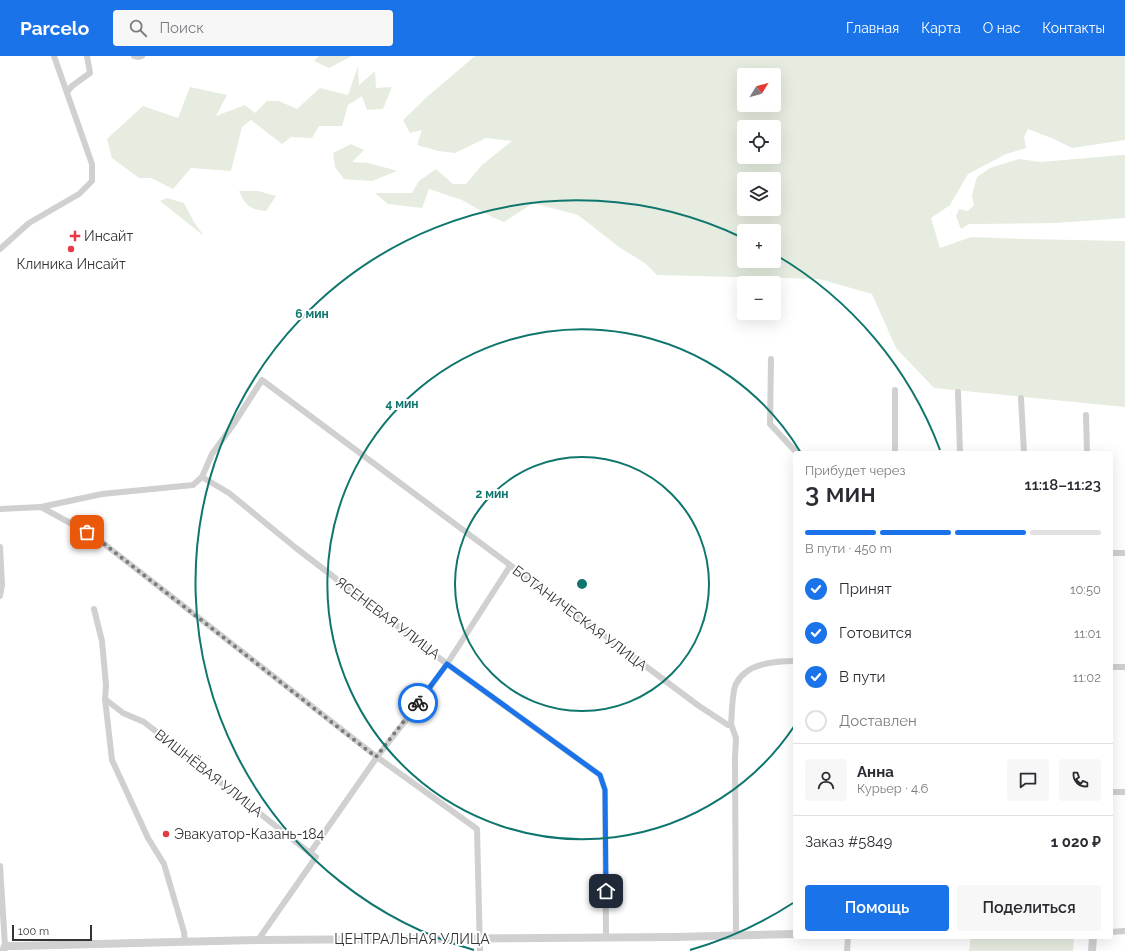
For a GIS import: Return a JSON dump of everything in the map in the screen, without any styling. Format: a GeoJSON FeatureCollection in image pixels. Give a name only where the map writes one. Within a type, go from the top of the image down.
{"type":"FeatureCollection","features":[{"type":"Feature","properties":{"kind":"street"},"geometry":{"type":"LineString","coordinates":[[0,249],[29,223],[79,194],[92,181],[92,164],[54,56]]}},
{"type":"Feature","properties":{"kind":"street"},"geometry":{"type":"LineString","coordinates":[[67,92],[72,86],[90,73],[86,56]]}},
{"type":"Feature","properties":{"kind":"street"},"geometry":{"type":"LineString","coordinates":[[134,56],[142,56]]}},
{"type":"Feature","properties":{"kind":"street"},"geometry":{"type":"LineString","coordinates":[[771,359],[770,424],[795,451]]}},
{"type":"Feature","properties":{"kind":"street","name":"БОТАНИЧЕСКАЯ УЛИЦА"},"geometry":{"type":"LineString","coordinates":[[202,477],[212,454],[233,426],[262,380],[698,706],[728,725],[731,724]]}},
{"type":"Feature","properties":{"kind":"street"},"geometry":{"type":"LineString","coordinates":[[895,390],[895,451]]}},
{"type":"Feature","properties":{"kind":"street"},"geometry":{"type":"LineString","coordinates":[[958,392],[960,451]]}},
{"type":"Feature","properties":{"kind":"street"},"geometry":{"type":"LineString","coordinates":[[1021,398],[1024,451]]}},
{"type":"Feature","properties":{"kind":"street"},"geometry":{"type":"LineString","coordinates":[[1086,416],[1087,451]]}},
{"type":"Feature","properties":{"kind":"street"},"geometry":{"type":"LineString","coordinates":[[0,509],[41,507],[102,494],[193,485],[202,477]]}},
{"type":"Feature","properties":{"kind":"street","name":"ЯСЕНЕВАЯ УЛИЦА"},"geometry":{"type":"LineString","coordinates":[[202,477],[229,493],[296,548],[447,664],[600,775],[605,790],[606,937]]}},
{"type":"Feature","properties":{"kind":"street"},"geometry":{"type":"LineString","coordinates":[[41,507],[94,536],[376,757],[477,829],[480,951]]}},
{"type":"Feature","properties":{"kind":"street"},"geometry":{"type":"LineString","coordinates":[[0,547],[2,585],[0,596]]}},
{"type":"Feature","properties":{"kind":"street"},"geometry":{"type":"LineString","coordinates":[[1113,553],[1125,553]]}},
{"type":"Feature","properties":{"kind":"street"},"geometry":{"type":"LineString","coordinates":[[258,940],[316,857],[310,853],[376,757],[413,711],[447,664],[510,566]]}},
{"type":"Feature","properties":{"kind":"street"},"geometry":{"type":"LineString","coordinates":[[94,609],[102,641],[106,685],[105,698],[112,760],[148,838],[164,864],[184,932],[185,942]]}},
{"type":"Feature","properties":{"kind":"street"},"geometry":{"type":"LineString","coordinates":[[736,935],[736,738],[731,724],[735,684],[743,674],[758,666],[770,662],[793,661]]}},
{"type":"Feature","properties":{"kind":"street"},"geometry":{"type":"LineString","coordinates":[[1113,667],[1125,668]]}},
{"type":"Feature","properties":{"kind":"street","name":"ВИШНЁВАЯ УЛИЦА"},"geometry":{"type":"LineString","coordinates":[[105,698],[123,713],[144,722],[310,853]]}},
{"type":"Feature","properties":{"kind":"street"},"geometry":{"type":"LineString","coordinates":[[1113,792],[1125,792]]}},
{"type":"Feature","properties":{"kind":"street"},"geometry":{"type":"LineString","coordinates":[[0,866],[4,949]]}},
{"type":"Feature","properties":{"kind":"street"},"geometry":{"type":"LineString","coordinates":[[1113,932],[1125,931]]}},
{"type":"Feature","properties":{"kind":"street","name":"ЦЕНТРАЛЬНАЯ УЛИЦА"},"geometry":{"type":"LineString","coordinates":[[4,949],[258,940],[793,934]]}},
{"type":"Feature","properties":{"kind":"street"},"geometry":{"type":"LineString","coordinates":[[847,951],[848,939]]}},
{"type":"Feature","properties":{"kind":"street"},"geometry":{"type":"LineString","coordinates":[[1092,951],[1093,939]]}},
{"type":"Feature","properties":{"kind":"shaded area"},"geometry":{"type":"Polygon","coordinates":[[[319,56],[352,56],[329,68],[314,61],[319,56]]]}},
{"type":"Feature","properties":{"kind":"shaded area"},"geometry":{"type":"Polygon","coordinates":[[[475,56],[1125,56],[1125,140],[1072,148],[1028,129],[1024,137],[1026,148],[1006,154],[968,174],[950,205],[931,218],[940,248],[971,237],[1125,241],[1125,407],[934,388],[896,348],[872,294],[819,279],[781,278],[781,276],[737,277],[657,275],[646,264],[619,247],[578,215],[533,203],[504,222],[462,200],[429,189],[422,208],[388,204],[375,193],[412,193],[419,181],[436,169],[453,184],[466,184],[482,165],[512,141],[486,138],[455,153],[438,151],[417,145],[422,130],[410,133],[403,120],[428,96],[475,56]]]}},
{"type":"Feature","properties":{"kind":"shaded area"},"geometry":{"type":"Polygon","coordinates":[[[358,66],[359,85],[375,71],[376,88],[392,87],[383,109],[367,110],[362,96],[348,105],[342,126],[319,126],[312,138],[291,137],[282,144],[251,120],[242,127],[231,171],[191,168],[173,189],[151,178],[139,178],[112,158],[107,139],[143,106],[178,118],[190,87],[227,95],[216,116],[245,105],[255,113],[267,101],[279,101],[297,109],[320,88],[348,95],[358,66]]]}},
{"type":"Feature","properties":{"kind":"shaded area"},"geometry":{"type":"Polygon","coordinates":[[[351,144],[364,150],[352,162],[369,163],[397,171],[372,181],[344,179],[335,167],[333,153],[351,144]]]}},
{"type":"Feature","properties":{"kind":"shaded area"},"geometry":{"type":"Polygon","coordinates":[[[1125,155],[1125,218],[1056,223],[969,224],[961,229],[956,216],[959,209],[968,211],[974,205],[972,195],[977,177],[990,168],[1019,159],[1041,162],[1125,155]]]}},
{"type":"Feature","properties":{"kind":"shaded area"},"geometry":{"type":"Polygon","coordinates":[[[239,191],[258,191],[276,196],[266,211],[249,206],[239,191]]]}},
{"type":"Feature","properties":{"kind":"shaded area"},"geometry":{"type":"Polygon","coordinates":[[[167,198],[184,203],[194,222],[204,236],[160,201],[167,198]]]}},
{"type":"Feature","properties":{"kind":"shaded area"},"geometry":{"type":"Polygon","coordinates":[[[971,939],[1074,939],[1073,951],[969,951],[971,939]]]}},
{"type":"Feature","properties":{"kind":"way so far"},"geometry":{"type":"LineString","coordinates":[[87,532],[376,757],[418,703]]}},
{"type":"Feature","properties":{"kind":"place","name":"Инсайт"},"geometry":{"type":"Point","coordinates":[75,236]}},
{"type":"Feature","properties":{"kind":"place","name":"Клиника Инсайт"},"geometry":{"type":"Point","coordinates":[71,249]}},
{"type":"Feature","properties":{"kind":"place","name":"Эвакуатор-Казань-184"},"geometry":{"type":"Point","coordinates":[166,834]}},
{"type":"Feature","properties":{"kind":"route"},"geometry":{"type":"LineString","coordinates":[[418,703],[447,664],[600,775],[605,790],[606,891]]}}]}
